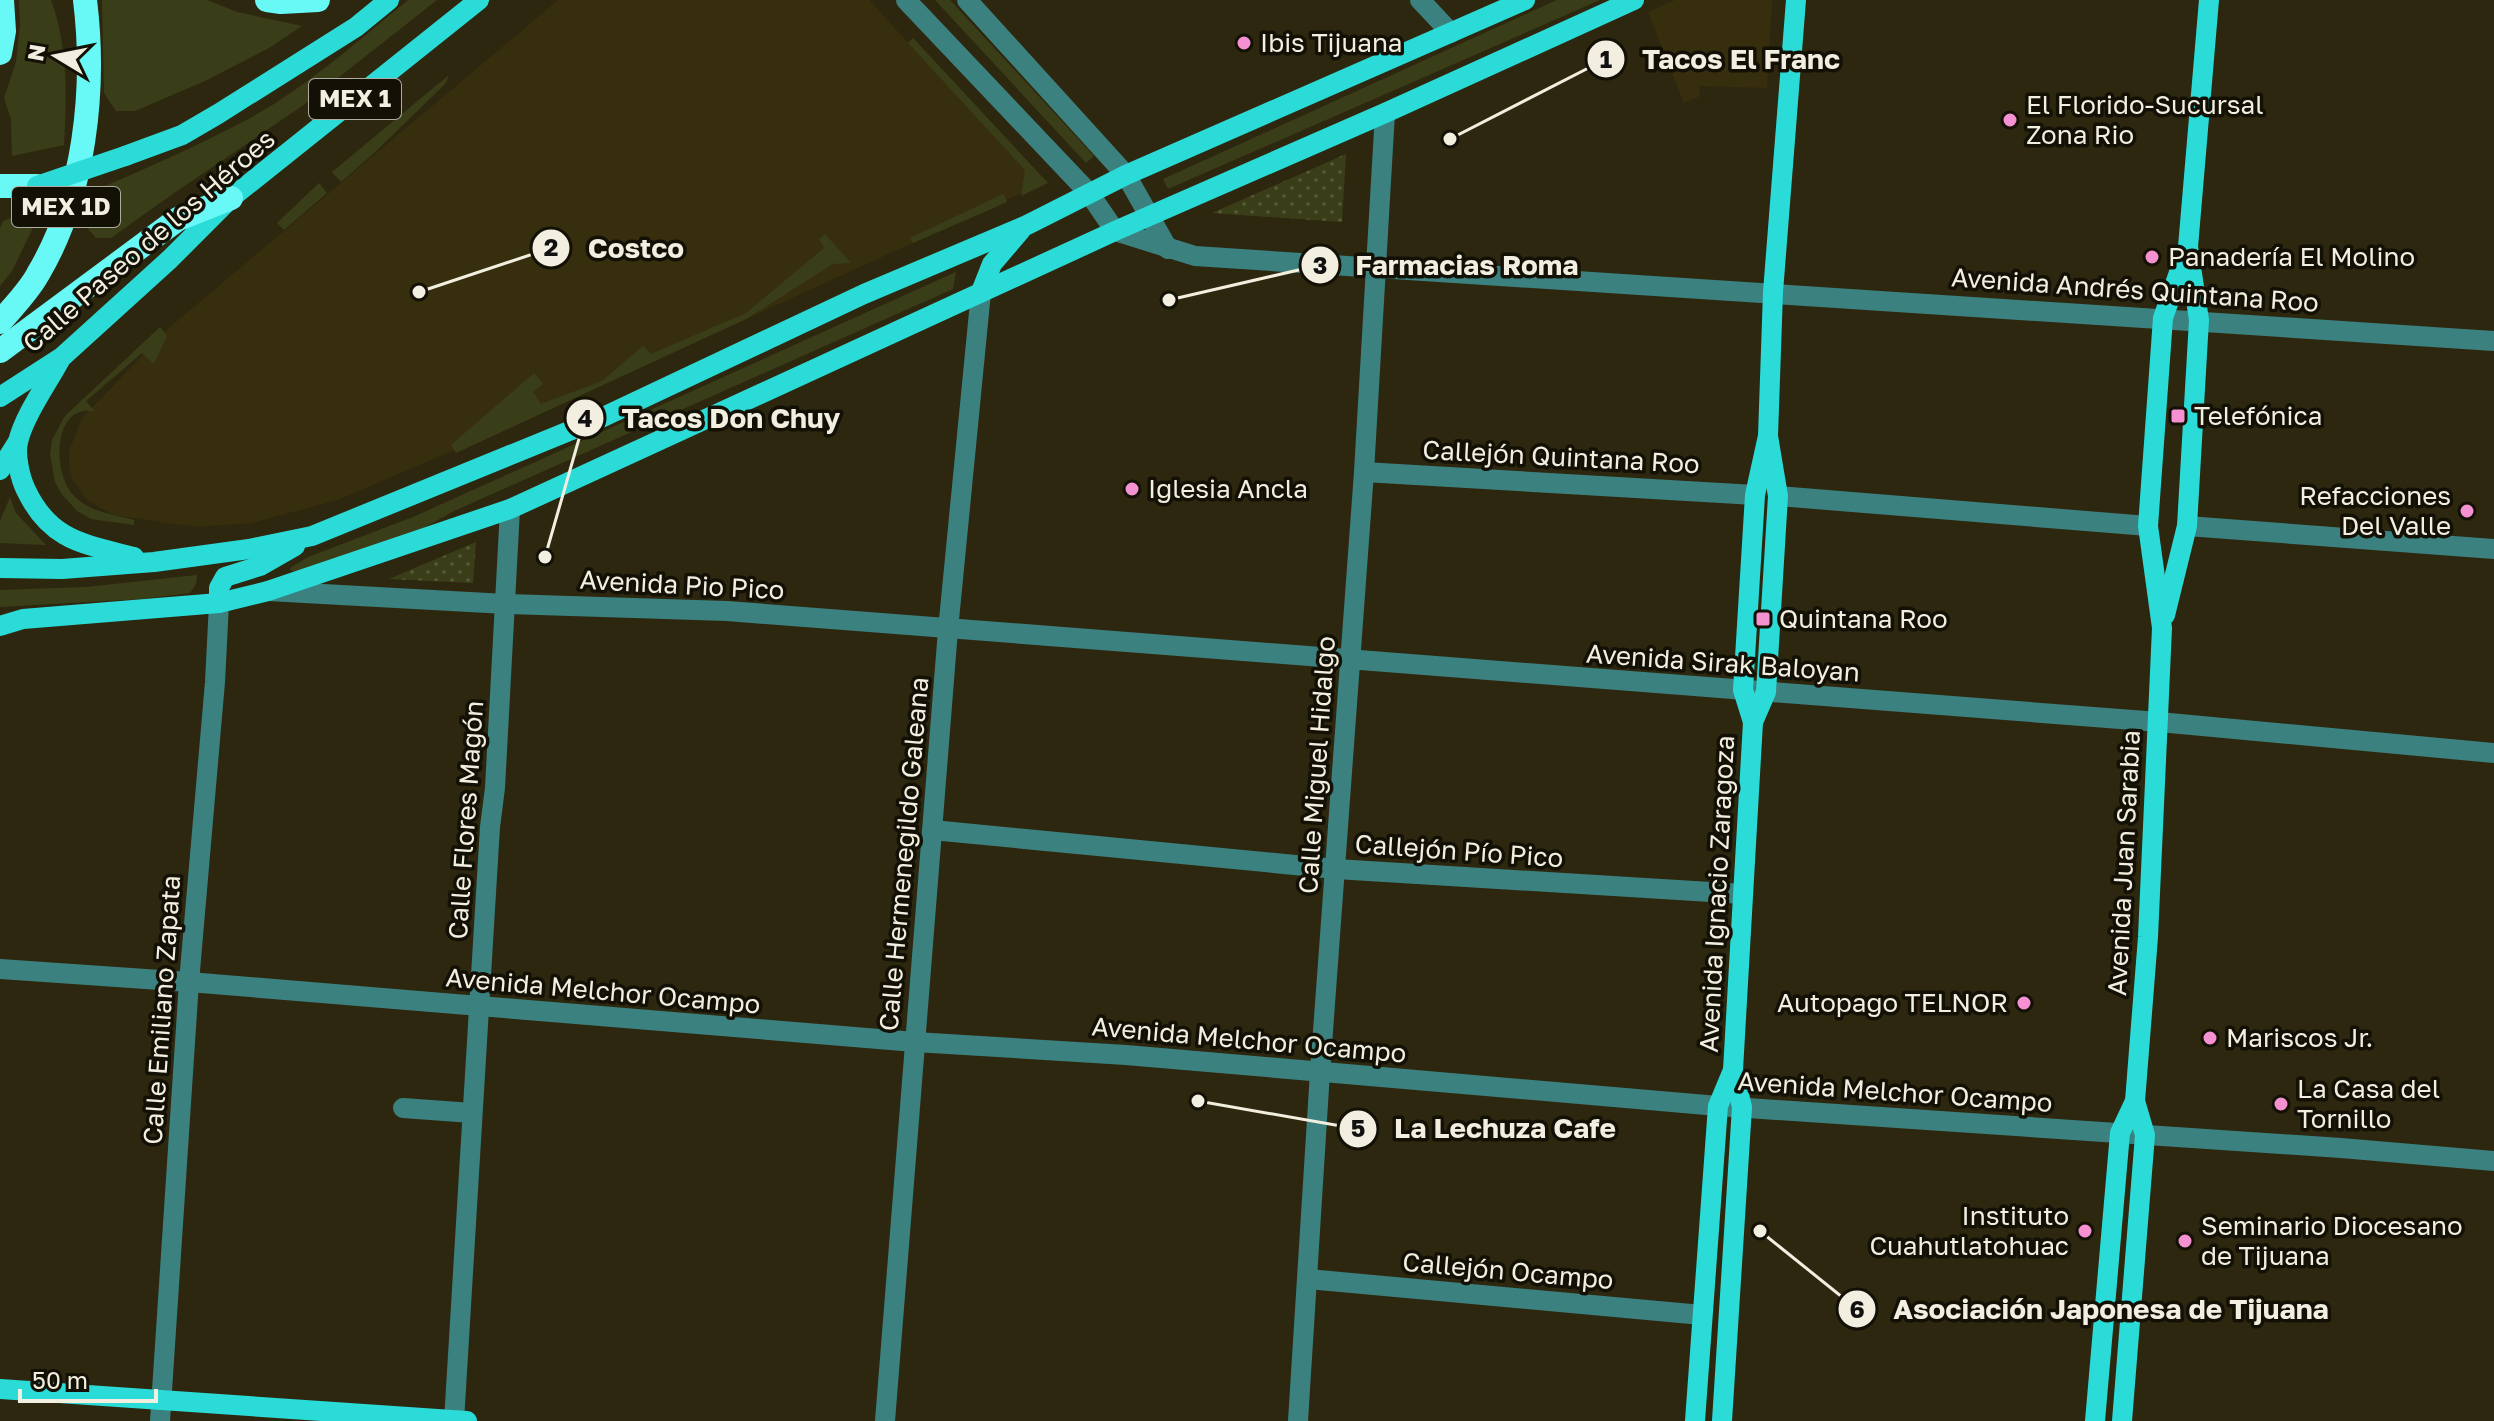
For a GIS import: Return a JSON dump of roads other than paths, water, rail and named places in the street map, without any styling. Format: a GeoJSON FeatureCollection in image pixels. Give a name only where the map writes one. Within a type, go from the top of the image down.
{"type":"FeatureCollection","features":[{"type":"Feature","properties":{"kind":"highway","name":"MEX 1D"},"geometry":{"type":"LineString","coordinates":[[0,322],[37,276],[54,244],[71,195],[83,139],[88,76],[68,0]]}},
{"type":"Feature","properties":{"kind":"highway"},"geometry":{"type":"LineString","coordinates":[[85,0],[88,76]]}},
{"type":"Feature","properties":{"kind":"highway"},"geometry":{"type":"LineString","coordinates":[[267,0],[318,0]]}},
{"type":"Feature","properties":{"kind":"highway"},"geometry":{"type":"LineString","coordinates":[[0,53],[4,31],[3,2]]}},
{"type":"Feature","properties":{"kind":"highway","name":"MEX 1"},"geometry":{"type":"LineString","coordinates":[[0,186],[37,186]]}},
{"type":"Feature","properties":{"kind":"highway","name":"MEX 1"},"geometry":{"type":"LineString","coordinates":[[0,351],[178,219],[231,198]]}},
{"type":"Feature","properties":{"kind":"main road","name":"Calle Paseo de los Héroes"},"geometry":{"type":"LineString","coordinates":[[0,199],[182,135],[356,27],[389,0]]}},
{"type":"Feature","properties":{"kind":"main road","name":"Calle Paseo de los Héroes"},"geometry":{"type":"LineString","coordinates":[[0,397],[62,357],[170,259],[231,198],[479,0]]}},
{"type":"Feature","properties":{"kind":"main road"},"geometry":{"type":"LineString","coordinates":[[219,603],[219,588],[225,577],[260,566],[312,536],[601,418],[864,294],[1027,225],[1126,175],[1525,0]]}},
{"type":"Feature","properties":{"kind":"main road"},"geometry":{"type":"LineString","coordinates":[[0,626],[23,619],[219,603],[268,591],[510,509],[1150,215],[1634,0]]}},
{"type":"Feature","properties":{"kind":"main road","name":"Avenida Ignacio Zaragoza"},"geometry":{"type":"LineString","coordinates":[[1753,722],[1743,690],[1755,495],[1768,436],[1773,292],[1796,0]]}},
{"type":"Feature","properties":{"kind":"main road","name":"Avenida Juan Sarabia"},"geometry":{"type":"LineString","coordinates":[[2162,628],[2187,526],[2199,320],[2188,247],[2209,0]]}},
{"type":"Feature","properties":{"kind":"main road"},"geometry":{"type":"LineString","coordinates":[[981,292],[992,264],[1027,225]]}},
{"type":"Feature","properties":{"kind":"main road","name":"Avenida Juan Sarabia"},"geometry":{"type":"LineString","coordinates":[[2095,1421],[2120,1133],[2135,1101],[2148,937],[2162,628],[2148,526],[2163,318],[2188,247]]}},
{"type":"Feature","properties":{"kind":"main road"},"geometry":{"type":"LineString","coordinates":[[0,470],[62,357]]}},
{"type":"Feature","properties":{"kind":"main road","name":"Avenida Ignacio Zaragoza"},"geometry":{"type":"LineString","coordinates":[[1722,1421],[1742,1107],[1733,1070],[1753,722],[1766,692],[1778,496],[1768,436]]}},
{"type":"Feature","properties":{"kind":"main road"},"geometry":{"type":"LineString","coordinates":[[17,443],[21,480],[38,513],[50,527],[81,544],[154,562]]}},
{"type":"Feature","properties":{"kind":"main road"},"geometry":{"type":"LineString","coordinates":[[0,568],[62,569],[154,562],[249,549],[312,536]]}},
{"type":"Feature","properties":{"kind":"main road","name":"Avenida Ignacio Zaragoza"},"geometry":{"type":"LineString","coordinates":[[1695,1421],[1718,1106],[1733,1070]]}},
{"type":"Feature","properties":{"kind":"main road","name":"Avenida Juan Sarabia"},"geometry":{"type":"LineString","coordinates":[[2122,1421],[2145,1135],[2135,1101]]}},
{"type":"Feature","properties":{"kind":"main road"},"geometry":{"type":"LineString","coordinates":[[0,1389],[161,1411],[458,1421]]}},
{"type":"Feature","properties":{"kind":"street"},"geometry":{"type":"LineString","coordinates":[[906,0],[1089,193],[1115,231]]}},
{"type":"Feature","properties":{"kind":"street"},"geometry":{"type":"LineString","coordinates":[[967,0],[1126,175],[1168,249]]}},
{"type":"Feature","properties":{"kind":"street"},"geometry":{"type":"LineString","coordinates":[[1420,0],[1451,33]]}},
{"type":"Feature","properties":{"kind":"street","name":"Calle Miguel Hidalgo"},"geometry":{"type":"LineString","coordinates":[[1298,1421],[1364,472],[1385,113]]}},
{"type":"Feature","properties":{"kind":"street","name":"Avenida Andrés Quintana Roo"},"geometry":{"type":"LineString","coordinates":[[1115,231],[1195,256],[2494,341]]}},
{"type":"Feature","properties":{"kind":"street","name":"Calle Hermenegildo Galeana"},"geometry":{"type":"LineString","coordinates":[[885,1421],[948,630],[981,292]]}},
{"type":"Feature","properties":{"kind":"street","name":"Callejón Quintana Roo"},"geometry":{"type":"LineString","coordinates":[[1364,472],[1755,495]]}},
{"type":"Feature","properties":{"kind":"street"},"geometry":{"type":"LineString","coordinates":[[1778,496],[2148,526]]}},
{"type":"Feature","properties":{"kind":"street","name":"Calle Flores Magón"},"geometry":{"type":"LineString","coordinates":[[458,1421],[472,1113],[510,509]]}},
{"type":"Feature","properties":{"kind":"street"},"geometry":{"type":"LineString","coordinates":[[2187,526],[2494,549]]}},
{"type":"Feature","properties":{"kind":"street","name":"Avenida Pio Pico"},"geometry":{"type":"LineString","coordinates":[[268,591],[506,604],[727,611],[948,630]]}},
{"type":"Feature","properties":{"kind":"street","name":"Calle Emiliano Zapata"},"geometry":{"type":"LineString","coordinates":[[161,1411],[189,982],[219,603]]}},
{"type":"Feature","properties":{"kind":"street","name":"Avenida Sirak Baloyan"},"geometry":{"type":"LineString","coordinates":[[948,630],[2159,722],[2494,753]]}},
{"type":"Feature","properties":{"kind":"street","name":"Callejón Pío Pico"},"geometry":{"type":"LineString","coordinates":[[932,830],[1336,869],[1743,894]]}},
{"type":"Feature","properties":{"kind":"street","name":"Avenida Melchor Ocampo"},"geometry":{"type":"LineString","coordinates":[[0,969],[915,1042],[1126,1055],[1718,1106],[2494,1161]]}},
{"type":"Feature","properties":{"kind":"street"},"geometry":{"type":"LineString","coordinates":[[403,1108],[472,1113]]}},
{"type":"Feature","properties":{"kind":"street","name":"Callejón Ocampo"},"geometry":{"type":"LineString","coordinates":[[1308,1279],[1702,1315]]}},
{"type":"Feature","properties":{"kind":"place","name":"Ibis Tijuana"},"geometry":{"type":"Point","coordinates":[1244,43]}},
{"type":"Feature","properties":{"kind":"place","name":"El Florido-Sucursal Zona Rio"},"geometry":{"type":"Point","coordinates":[2010,120]}},
{"type":"Feature","properties":{"kind":"place","name":"Tacos El Franc"},"geometry":{"type":"Point","coordinates":[1450,139]}},
{"type":"Feature","properties":{"kind":"place","name":"Panadería El Molino"},"geometry":{"type":"Point","coordinates":[2152,257]}},
{"type":"Feature","properties":{"kind":"place","name":"Costco"},"geometry":{"type":"Point","coordinates":[419,292]}},
{"type":"Feature","properties":{"kind":"place","name":"Farmacias Roma"},"geometry":{"type":"Point","coordinates":[1169,300]}},
{"type":"Feature","properties":{"kind":"place","name":"Telefónica"},"geometry":{"type":"Point","coordinates":[2178,416]}},
{"type":"Feature","properties":{"kind":"place","name":"Iglesia Ancla"},"geometry":{"type":"Point","coordinates":[1132,489]}},
{"type":"Feature","properties":{"kind":"place","name":"Refacciones Del Valle"},"geometry":{"type":"Point","coordinates":[2467,511]}},
{"type":"Feature","properties":{"kind":"place","name":"Tacos Don Chuy"},"geometry":{"type":"Point","coordinates":[545,557]}},
{"type":"Feature","properties":{"kind":"place","name":"Quintana Roo"},"geometry":{"type":"Point","coordinates":[1763,619]}},
{"type":"Feature","properties":{"kind":"place","name":"Autopago TELNOR"},"geometry":{"type":"Point","coordinates":[2024,1003]}},
{"type":"Feature","properties":{"kind":"place","name":"Mariscos Jr."},"geometry":{"type":"Point","coordinates":[2210,1038]}},
{"type":"Feature","properties":{"kind":"place","name":"La Lechuza Cafe"},"geometry":{"type":"Point","coordinates":[1198,1101]}},
{"type":"Feature","properties":{"kind":"place","name":"La Casa del Tornillo"},"geometry":{"type":"Point","coordinates":[2281,1104]}},
{"type":"Feature","properties":{"kind":"place","name":"Asociación Japonesa de Tijuana"},"geometry":{"type":"Point","coordinates":[1760,1231]}},
{"type":"Feature","properties":{"kind":"place","name":"Instituto Cuahutlatohuac"},"geometry":{"type":"Point","coordinates":[2085,1231]}},
{"type":"Feature","properties":{"kind":"place","name":"Seminario Diocesano de Tijuana"},"geometry":{"type":"Point","coordinates":[2185,1241]}}]}
